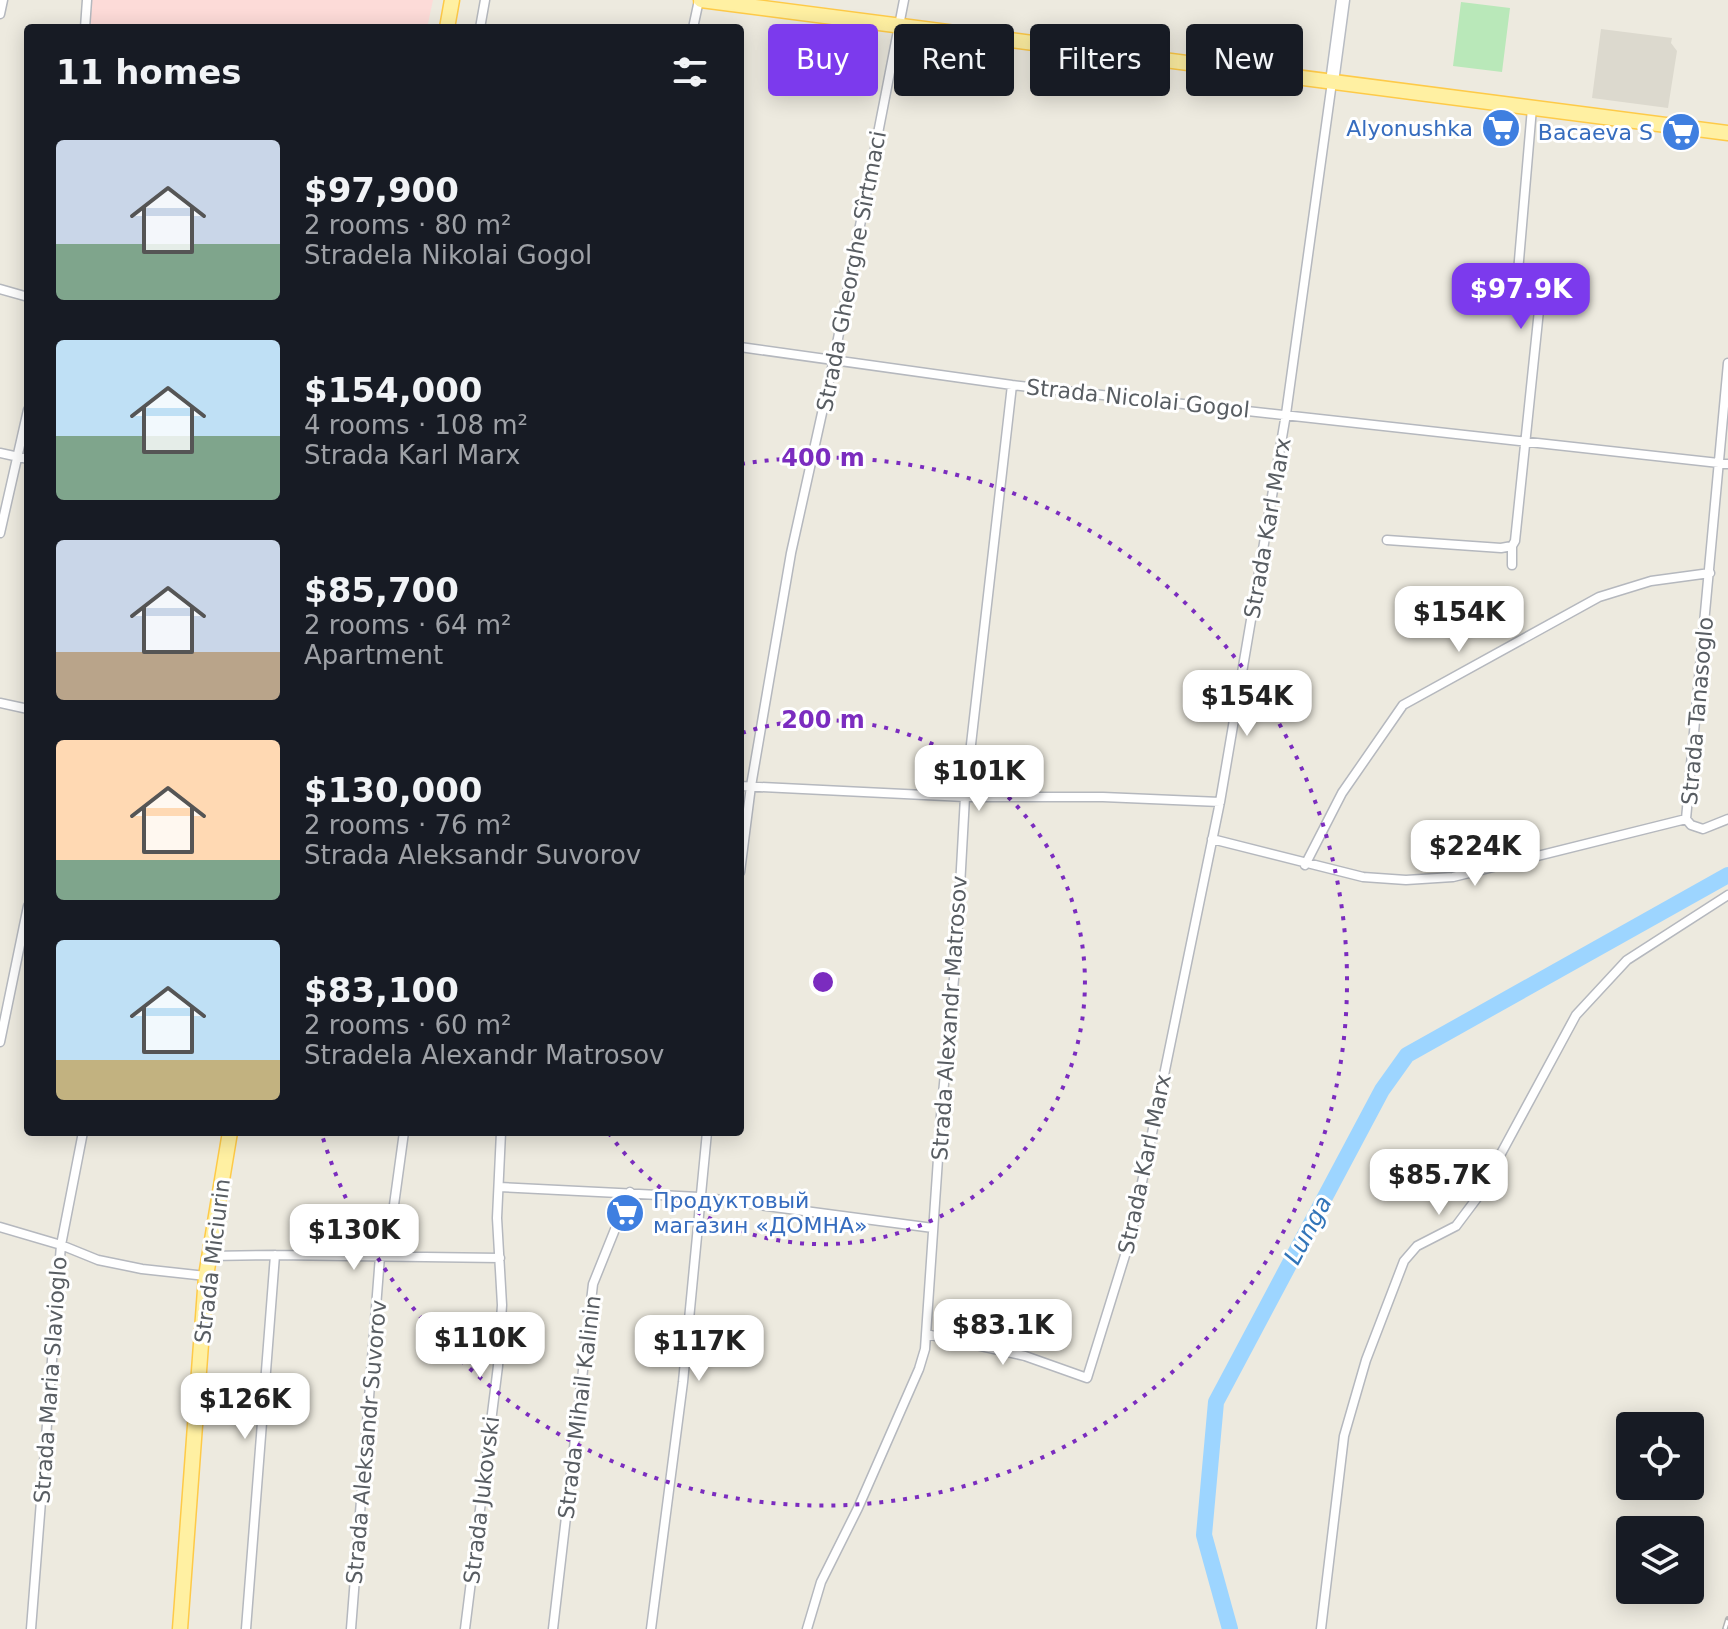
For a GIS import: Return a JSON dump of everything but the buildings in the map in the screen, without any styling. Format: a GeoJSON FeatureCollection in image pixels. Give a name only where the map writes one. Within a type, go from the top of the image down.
{"type":"FeatureCollection","features":[{"type":"Feature","properties":{"kind":"main road"},"geometry":{"type":"LineString","coordinates":[[448,24],[452,0]]}},
{"type":"Feature","properties":{"kind":"main road"},"geometry":{"type":"LineString","coordinates":[[700,0],[894,24]]}},
{"type":"Feature","properties":{"kind":"main road"},"geometry":{"type":"LineString","coordinates":[[1014,40],[1728,133]]}},
{"type":"Feature","properties":{"kind":"main road","name":"Strada Miciurin"},"geometry":{"type":"LineString","coordinates":[[180,1629],[206,1276],[229,1136]]}},
{"type":"Feature","properties":{"kind":"street"},"geometry":{"type":"LineString","coordinates":[[0,14],[3,0]]}},
{"type":"Feature","properties":{"kind":"street"},"geometry":{"type":"LineString","coordinates":[[85,24],[87,0]]}},
{"type":"Feature","properties":{"kind":"street"},"geometry":{"type":"LineString","coordinates":[[481,24],[485,0]]}},
{"type":"Feature","properties":{"kind":"street"},"geometry":{"type":"LineString","coordinates":[[694,24],[700,0]]}},
{"type":"Feature","properties":{"kind":"street","name":"Strada Gheorghe Sîrtmaci"},"geometry":{"type":"LineString","coordinates":[[900,24],[904,0]]}},
{"type":"Feature","properties":{"kind":"street","name":"Strada Karl Marx"},"geometry":{"type":"LineString","coordinates":[[926,1334],[1025,1356],[1087,1378],[1131,1236],[1220,802],[1286,414],[1343,0]]}},
{"type":"Feature","properties":{"kind":"street","name":"Strada Gheorghe Sîrtmaci"},"geometry":{"type":"LineString","coordinates":[[744,841],[791,553],[834,359],[894,55]]}},
{"type":"Feature","properties":{"kind":"street"},"geometry":{"type":"LineString","coordinates":[[1512,565],[1541,291],[1535,281],[1521,277],[1518,272],[1532,108]]}},
{"type":"Feature","properties":{"kind":"street"},"geometry":{"type":"LineString","coordinates":[[0,289],[24,296]]}},
{"type":"Feature","properties":{"kind":"street","name":"Strada Nicolai Gogol"},"geometry":{"type":"LineString","coordinates":[[744,348],[1012,385],[1723,463]]}},
{"type":"Feature","properties":{"kind":"street","name":"Strada Tanasoglo"},"geometry":{"type":"LineString","coordinates":[[1686,819],[1723,463],[1728,363]]}},
{"type":"Feature","properties":{"kind":"street","name":"Strada Alexandr Matrosov"},"geometry":{"type":"LineString","coordinates":[[807,1629],[821,1582],[858,1508],[919,1369],[926,1334],[956,958],[965,797],[1012,385]]}},
{"type":"Feature","properties":{"kind":"street"},"geometry":{"type":"LineString","coordinates":[[0,533],[24,427]]}},
{"type":"Feature","properties":{"kind":"street"},"geometry":{"type":"LineString","coordinates":[[0,453],[24,458]]}},
{"type":"Feature","properties":{"kind":"street"},"geometry":{"type":"LineString","coordinates":[[1387,540],[1501,548],[1512,546]]}},
{"type":"Feature","properties":{"kind":"street"},"geometry":{"type":"LineString","coordinates":[[1305,865],[1342,793],[1403,705],[1599,597],[1651,581],[1710,573]]}},
{"type":"Feature","properties":{"kind":"street"},"geometry":{"type":"LineString","coordinates":[[0,703],[24,708]]}},
{"type":"Feature","properties":{"kind":"street"},"geometry":{"type":"LineString","coordinates":[[744,786],[965,797],[1103,797],[1220,802]]}},
{"type":"Feature","properties":{"kind":"street"},"geometry":{"type":"LineString","coordinates":[[1212,839],[1305,865],[1363,877],[1406,880],[1453,877],[1686,819],[1691,825],[1703,829],[1728,819]]}},
{"type":"Feature","properties":{"kind":"street"},"geometry":{"type":"LineString","coordinates":[[1321,1629],[1344,1436],[1366,1360],[1404,1261],[1417,1246],[1456,1226],[1477,1198],[1576,1015],[1627,960],[1728,895]]}},
{"type":"Feature","properties":{"kind":"street"},"geometry":{"type":"LineString","coordinates":[[0,1042],[24,925]]}},
{"type":"Feature","properties":{"kind":"street","name":"Strada Maria Slavioglo"},"geometry":{"type":"LineString","coordinates":[[31,1629],[61,1245],[82,1136]]}},
{"type":"Feature","properties":{"kind":"street","name":"Strada Aleksandr Suvorov"},"geometry":{"type":"LineString","coordinates":[[351,1629],[384,1256],[403,1136]]}},
{"type":"Feature","properties":{"kind":"street","name":"Strada Jukovski"},"geometry":{"type":"LineString","coordinates":[[465,1629],[498,1366],[502,1305],[497,1218],[501,1136]]}},
{"type":"Feature","properties":{"kind":"street"},"geometry":{"type":"LineString","coordinates":[[651,1629],[683,1382],[707,1136]]}},
{"type":"Feature","properties":{"kind":"street"},"geometry":{"type":"LineString","coordinates":[[499,1187],[699,1197],[933,1228]]}},
{"type":"Feature","properties":{"kind":"street","name":"Strada Mihail Kalinin"},"geometry":{"type":"LineString","coordinates":[[553,1629],[593,1284],[630,1192]]}},
{"type":"Feature","properties":{"kind":"street"},"geometry":{"type":"LineString","coordinates":[[0,1227],[61,1245],[98,1260],[142,1269],[206,1276]]}},
{"type":"Feature","properties":{"kind":"street"},"geometry":{"type":"LineString","coordinates":[[246,1629],[275,1255]]}},
{"type":"Feature","properties":{"kind":"street"},"geometry":{"type":"LineString","coordinates":[[208,1256],[500,1258]]}},
{"type":"Feature","properties":{"kind":"shaded area"},"geometry":{"type":"Polygon","coordinates":[[[92,0],[433,0],[428,24],[90,24],[92,0]]]}},
{"type":"Feature","properties":{"kind":"shaded area"},"geometry":{"type":"Polygon","coordinates":[[[1601,29],[1672,38],[1671,43],[1677,51],[1668,108],[1592,98],[1601,29]]]}},
{"type":"Feature","properties":{"kind":"green space"},"geometry":{"type":"Polygon","coordinates":[[[1461,2],[1510,8],[1502,72],[1453,66],[1461,2]]]}},
{"type":"Feature","properties":{"kind":"waterway","name":"Lunga"},"geometry":{"type":"LineString","coordinates":[[1230,1629],[1204,1535],[1216,1402],[1382,1090],[1407,1055],[1728,875]]}},
{"type":"Feature","properties":{"kind":"railway"},"geometry":{"type":"LineString","coordinates":[[1725,1629],[1728,1619]]}},
{"type":"Feature","properties":{"kind":"place","name":"Alyonushka"},"geometry":{"type":"Point","coordinates":[1501,128]}},
{"type":"Feature","properties":{"kind":"place","name":"Bacaeva S"},"geometry":{"type":"Point","coordinates":[1681,132]}},
{"type":"Feature","properties":{"kind":"place","name":"Продуктовый магазин «ДОМНА»"},"geometry":{"type":"Point","coordinates":[625,1213]}}]}
